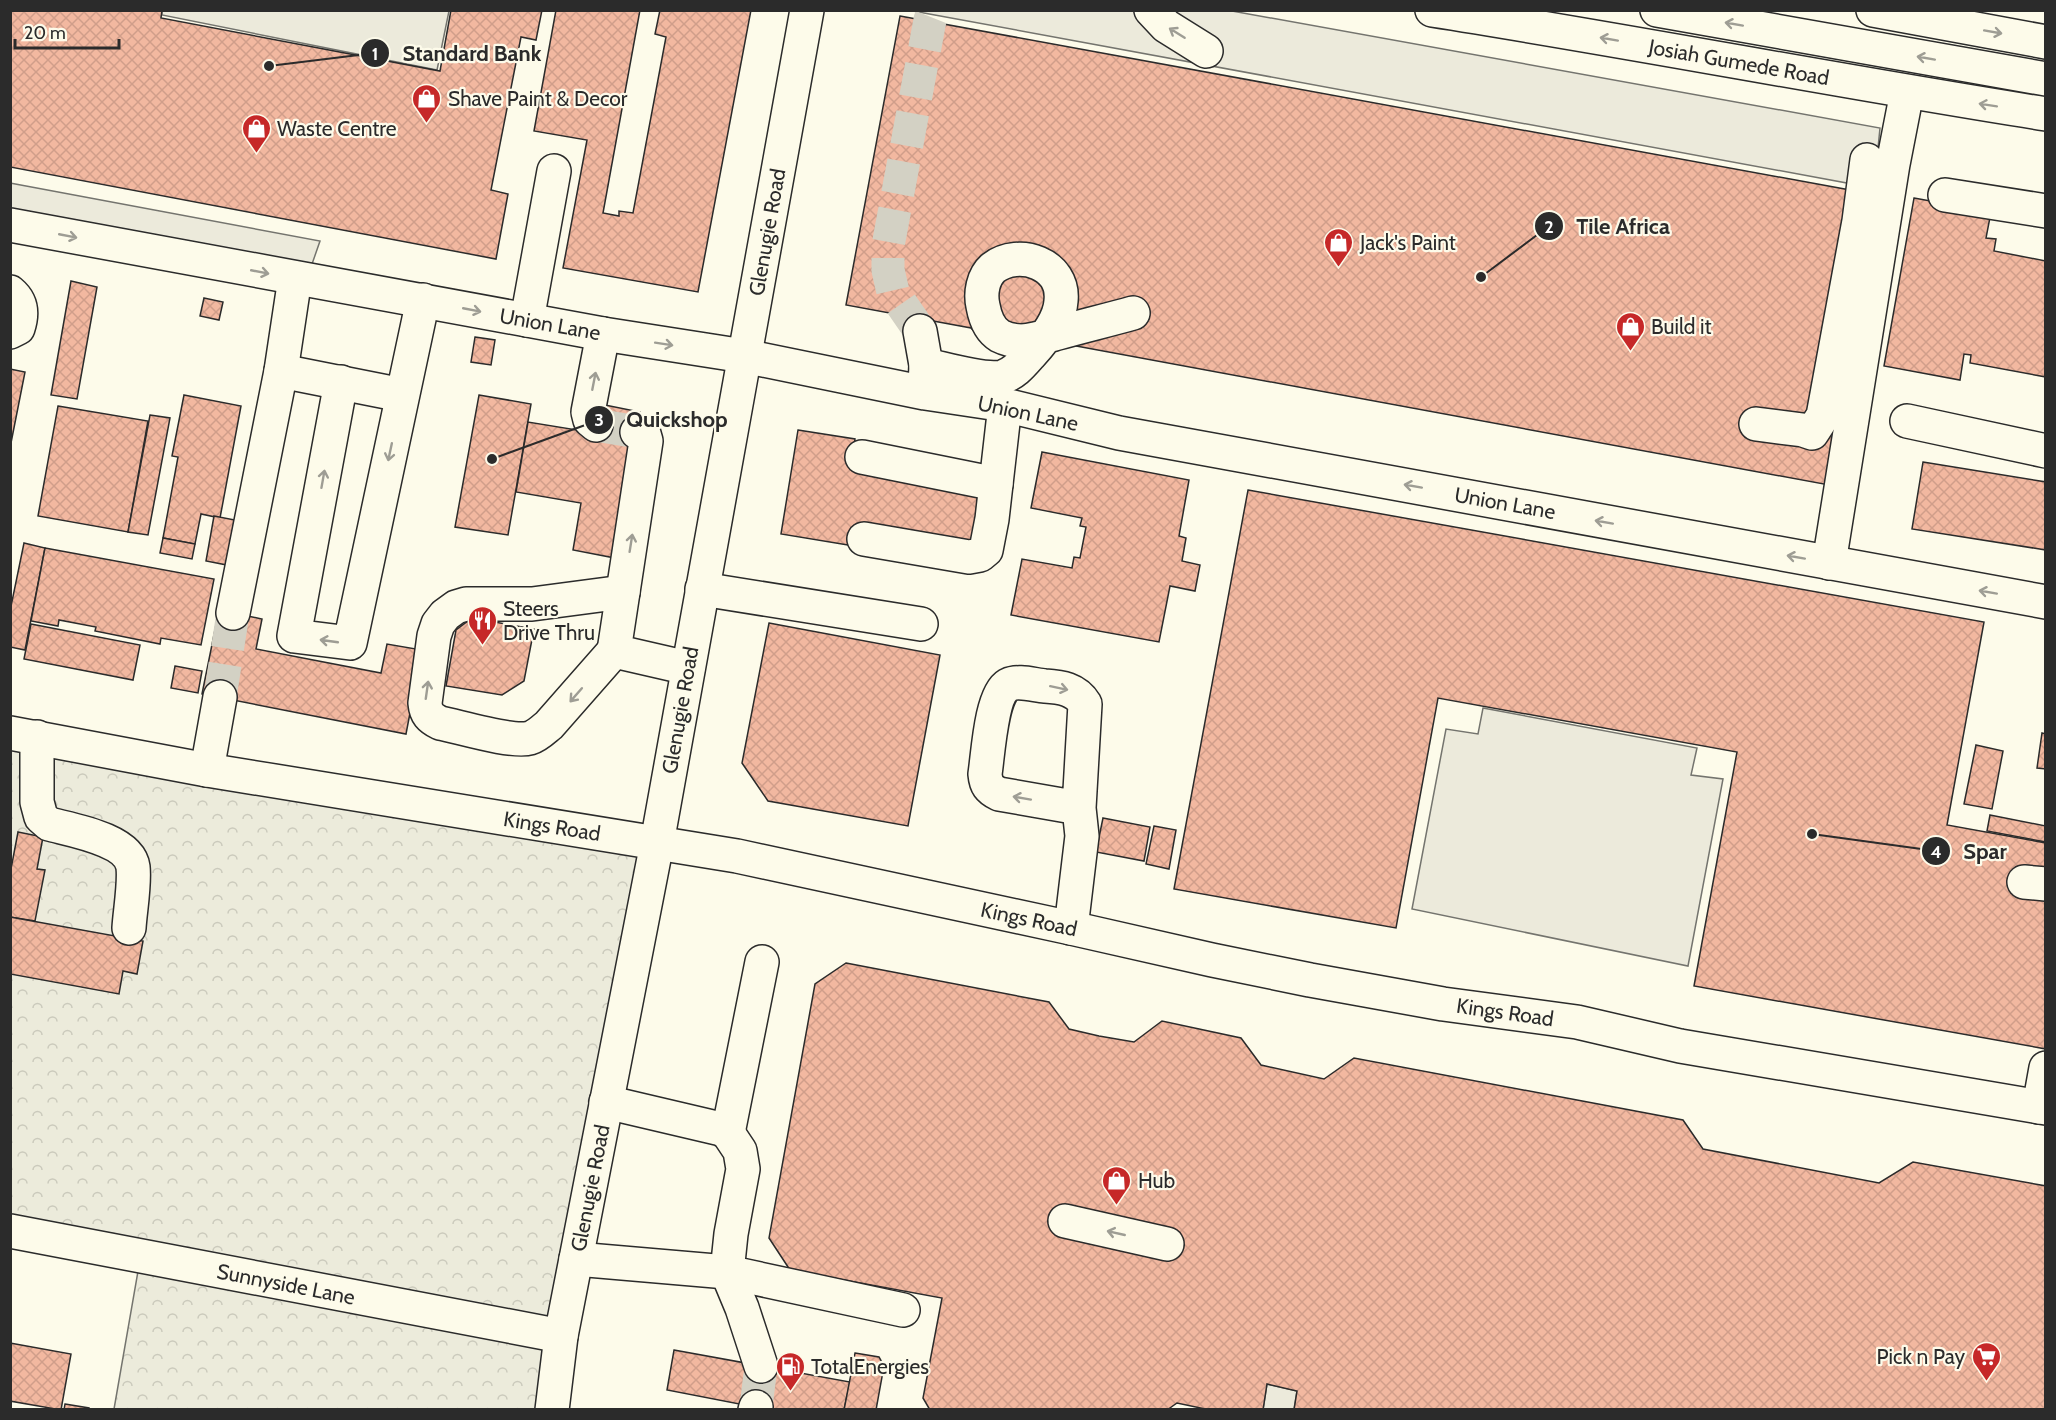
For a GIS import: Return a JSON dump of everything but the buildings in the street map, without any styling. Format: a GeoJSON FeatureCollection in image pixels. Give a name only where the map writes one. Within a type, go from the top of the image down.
{"type":"FeatureCollection","features":[{"type":"Feature","properties":{"kind":"street","name":"Glenugie Road"},"geometry":{"type":"LineString","coordinates":[[552,1410],[561,1336],[657,843],[807,10]]}},
{"type":"Feature","properties":{"kind":"street"},"geometry":{"type":"LineString","coordinates":[[1151,10],[1166,26],[1206,51]]}},
{"type":"Feature","properties":{"kind":"street","name":"Josiah Gumede Road"},"geometry":{"type":"LineString","coordinates":[[1432,10],[1544,27],[1907,92],[2046,114]]}},
{"type":"Feature","properties":{"kind":"street"},"geometry":{"type":"LineString","coordinates":[[1657,10],[2046,79]]}},
{"type":"Feature","properties":{"kind":"street"},"geometry":{"type":"LineString","coordinates":[[1874,10],[2046,42]]}},
{"type":"Feature","properties":{"kind":"street"},"geometry":{"type":"LineString","coordinates":[[1829,562],[1893,164],[1907,92]]}},
{"type":"Feature","properties":{"kind":"street"},"geometry":{"type":"LineString","coordinates":[[1756,424],[1803,429],[1812,433],[1823,416],[1857,232],[1867,160]]}},
{"type":"Feature","properties":{"kind":"street"},"geometry":{"type":"LineString","coordinates":[[527,320],[554,171]]}},
{"type":"Feature","properties":{"kind":"street"},"geometry":{"type":"LineString","coordinates":[[1944,195],[2046,211]]}},
{"type":"Feature","properties":{"kind":"street","name":"Union Lane"},"geometry":{"type":"LineString","coordinates":[[10,225],[603,334],[744,356],[925,379],[1005,405],[1119,433],[2046,602]]}},
{"type":"Feature","properties":{"kind":"street"},"geometry":{"type":"LineString","coordinates":[[233,614],[281,371],[295,278]]}},
{"type":"Feature","properties":{"kind":"street"},"geometry":{"type":"LineString","coordinates":[[10,292],[20,302],[22,314],[18,328],[10,332]]}},
{"type":"Feature","properties":{"kind":"street"},"geometry":{"type":"LineString","coordinates":[[341,382],[294,636],[350,643],[423,300]]}},
{"type":"Feature","properties":{"kind":"street"},"geometry":{"type":"LineString","coordinates":[[920,331],[925,379],[999,378],[1013,372],[1048,335],[1133,313]]}},
{"type":"Feature","properties":{"kind":"street"},"geometry":{"type":"LineString","coordinates":[[596,425],[590,420],[588,412],[603,334]]}},
{"type":"Feature","properties":{"kind":"street"},"geometry":{"type":"LineString","coordinates":[[281,371],[402,395]]}},
{"type":"Feature","properties":{"kind":"street"},"geometry":{"type":"LineString","coordinates":[[864,539],[969,557],[980,555],[986,550],[1005,405]]}},
{"type":"Feature","properties":{"kind":"street"},"geometry":{"type":"LineString","coordinates":[[1907,420],[2046,451]]}},
{"type":"Feature","properties":{"kind":"street"},"geometry":{"type":"LineString","coordinates":[[623,592],[532,604],[466,604],[456,607],[438,624],[434,636],[425,703],[426,711],[431,718],[440,723],[514,739],[529,738],[549,725],[614,651],[623,592],[646,441],[644,434],[637,432]]}},
{"type":"Feature","properties":{"kind":"street"},"geometry":{"type":"LineString","coordinates":[[862,457],[996,484]]}},
{"type":"Feature","properties":{"kind":"street"},"geometry":{"type":"LineString","coordinates":[[702,589],[921,624]]}},
{"type":"Feature","properties":{"kind":"street"},"geometry":{"type":"LineString","coordinates":[[614,651],[688,668]]}},
{"type":"Feature","properties":{"kind":"street"},"geometry":{"type":"LineString","coordinates":[[207,770],[220,697]]}},
{"type":"Feature","properties":{"kind":"street"},"geometry":{"type":"LineString","coordinates":[[24,735],[41,817],[49,824],[109,841],[123,849],[133,866],[129,928]]}},
{"type":"Feature","properties":{"kind":"street","name":"Kings Road"},"geometry":{"type":"LineString","coordinates":[[24,735],[207,770],[736,856],[1310,980],[1443,1004],[1577,1022],[1692,1048],[2042,1107]]}},
{"type":"Feature","properties":{"kind":"street"},"geometry":{"type":"LineString","coordinates":[[1071,928],[1082,836],[1079,808]]}},
{"type":"Feature","properties":{"kind":"street"},"geometry":{"type":"LineString","coordinates":[[728,1133],[762,962]]}},
{"type":"Feature","properties":{"kind":"street"},"geometry":{"type":"LineString","coordinates":[[2042,1107],[2046,1068]]}},
{"type":"Feature","properties":{"kind":"street"},"geometry":{"type":"LineString","coordinates":[[606,1102],[721,1129],[728,1133],[740,1151],[743,1169],[731,1234],[727,1272],[742,1308],[761,1366]]}},
{"type":"Feature","properties":{"kind":"street"},"geometry":{"type":"LineString","coordinates":[[1065,1221],[1167,1244]]}},
{"type":"Feature","properties":{"kind":"street","name":"Sunnyside Lane"},"geometry":{"type":"LineString","coordinates":[[10,1231],[561,1336]]}},
{"type":"Feature","properties":{"kind":"street"},"geometry":{"type":"LineString","coordinates":[[576,1258],[727,1272],[903,1310]]}},
{"type":"Feature","properties":{"kind":"green space"},"geometry":{"type":"Polygon","coordinates":[[[10,734],[657,843],[552,1409],[114,1409],[141,1254],[11,1229],[10,734]]]}},
{"type":"Feature","properties":{"kind":"shaded area"},"geometry":{"type":"Polygon","coordinates":[[[162,10],[449,11],[437,70],[162,15],[162,10]]]}},
{"type":"Feature","properties":{"kind":"shaded area"},"geometry":{"type":"Polygon","coordinates":[[[913,11],[1232,11],[1880,128],[1874,188],[913,11]]]}},
{"type":"Feature","properties":{"kind":"shaded area"},"geometry":{"type":"Polygon","coordinates":[[[10,183],[320,241],[311,267],[11,211],[10,183]]]}},
{"type":"Feature","properties":{"kind":"shaded area"},"geometry":{"type":"Polygon","coordinates":[[[1483,708],[1697,748],[1691,775],[1723,779],[1688,966],[1412,909],[1446,729],[1478,734],[1483,708]]]}},
{"type":"Feature","properties":{"kind":"shaded area"},"geometry":{"type":"Polygon","coordinates":[[[1267,1384],[1297,1391],[1294,1409],[1263,1410],[1267,1384]]]}},
{"type":"Feature","properties":{"kind":"tunnel"},"geometry":{"type":"LineString","coordinates":[[920,331],[893,292],[888,270],[888,246],[930,20],[934,10]]}},
{"type":"Feature","properties":{"kind":"tunnel"},"geometry":{"type":"LineString","coordinates":[[596,425],[637,432]]}},
{"type":"Feature","properties":{"kind":"tunnel"},"geometry":{"type":"LineString","coordinates":[[220,697],[233,613]]}},
{"type":"Feature","properties":{"kind":"tunnel"},"geometry":{"type":"LineString","coordinates":[[756,1407],[761,1366]]}},
{"type":"Feature","properties":{"kind":"place","name":"Standard Bank"},"geometry":{"type":"Point","coordinates":[269,66]}},
{"type":"Feature","properties":{"kind":"place","name":"Shave Paint & Decor"},"geometry":{"type":"Point","coordinates":[427,124]}},
{"type":"Feature","properties":{"kind":"place","name":"Waste Centre"},"geometry":{"type":"Point","coordinates":[256,154]}},
{"type":"Feature","properties":{"kind":"place","name":"Jack's Paint"},"geometry":{"type":"Point","coordinates":[1339,268]}},
{"type":"Feature","properties":{"kind":"place","name":"Tile Africa"},"geometry":{"type":"Point","coordinates":[1481,277]}},
{"type":"Feature","properties":{"kind":"place","name":"Build it"},"geometry":{"type":"Point","coordinates":[1630,352]}},
{"type":"Feature","properties":{"kind":"place","name":"Quickshop"},"geometry":{"type":"Point","coordinates":[492,459]}},
{"type":"Feature","properties":{"kind":"place","name":"Steers Drive Thru"},"geometry":{"type":"Point","coordinates":[482,646]}},
{"type":"Feature","properties":{"kind":"place","name":"Spar"},"geometry":{"type":"Point","coordinates":[1812,834]}},
{"type":"Feature","properties":{"kind":"place","name":"Hub"},"geometry":{"type":"Point","coordinates":[1117,1206]}},
{"type":"Feature","properties":{"kind":"place","name":"Pick n Pay"},"geometry":{"type":"Point","coordinates":[1986,1382]}},
{"type":"Feature","properties":{"kind":"place","name":"TotalEnergies"},"geometry":{"type":"Point","coordinates":[790,1392]}}]}
